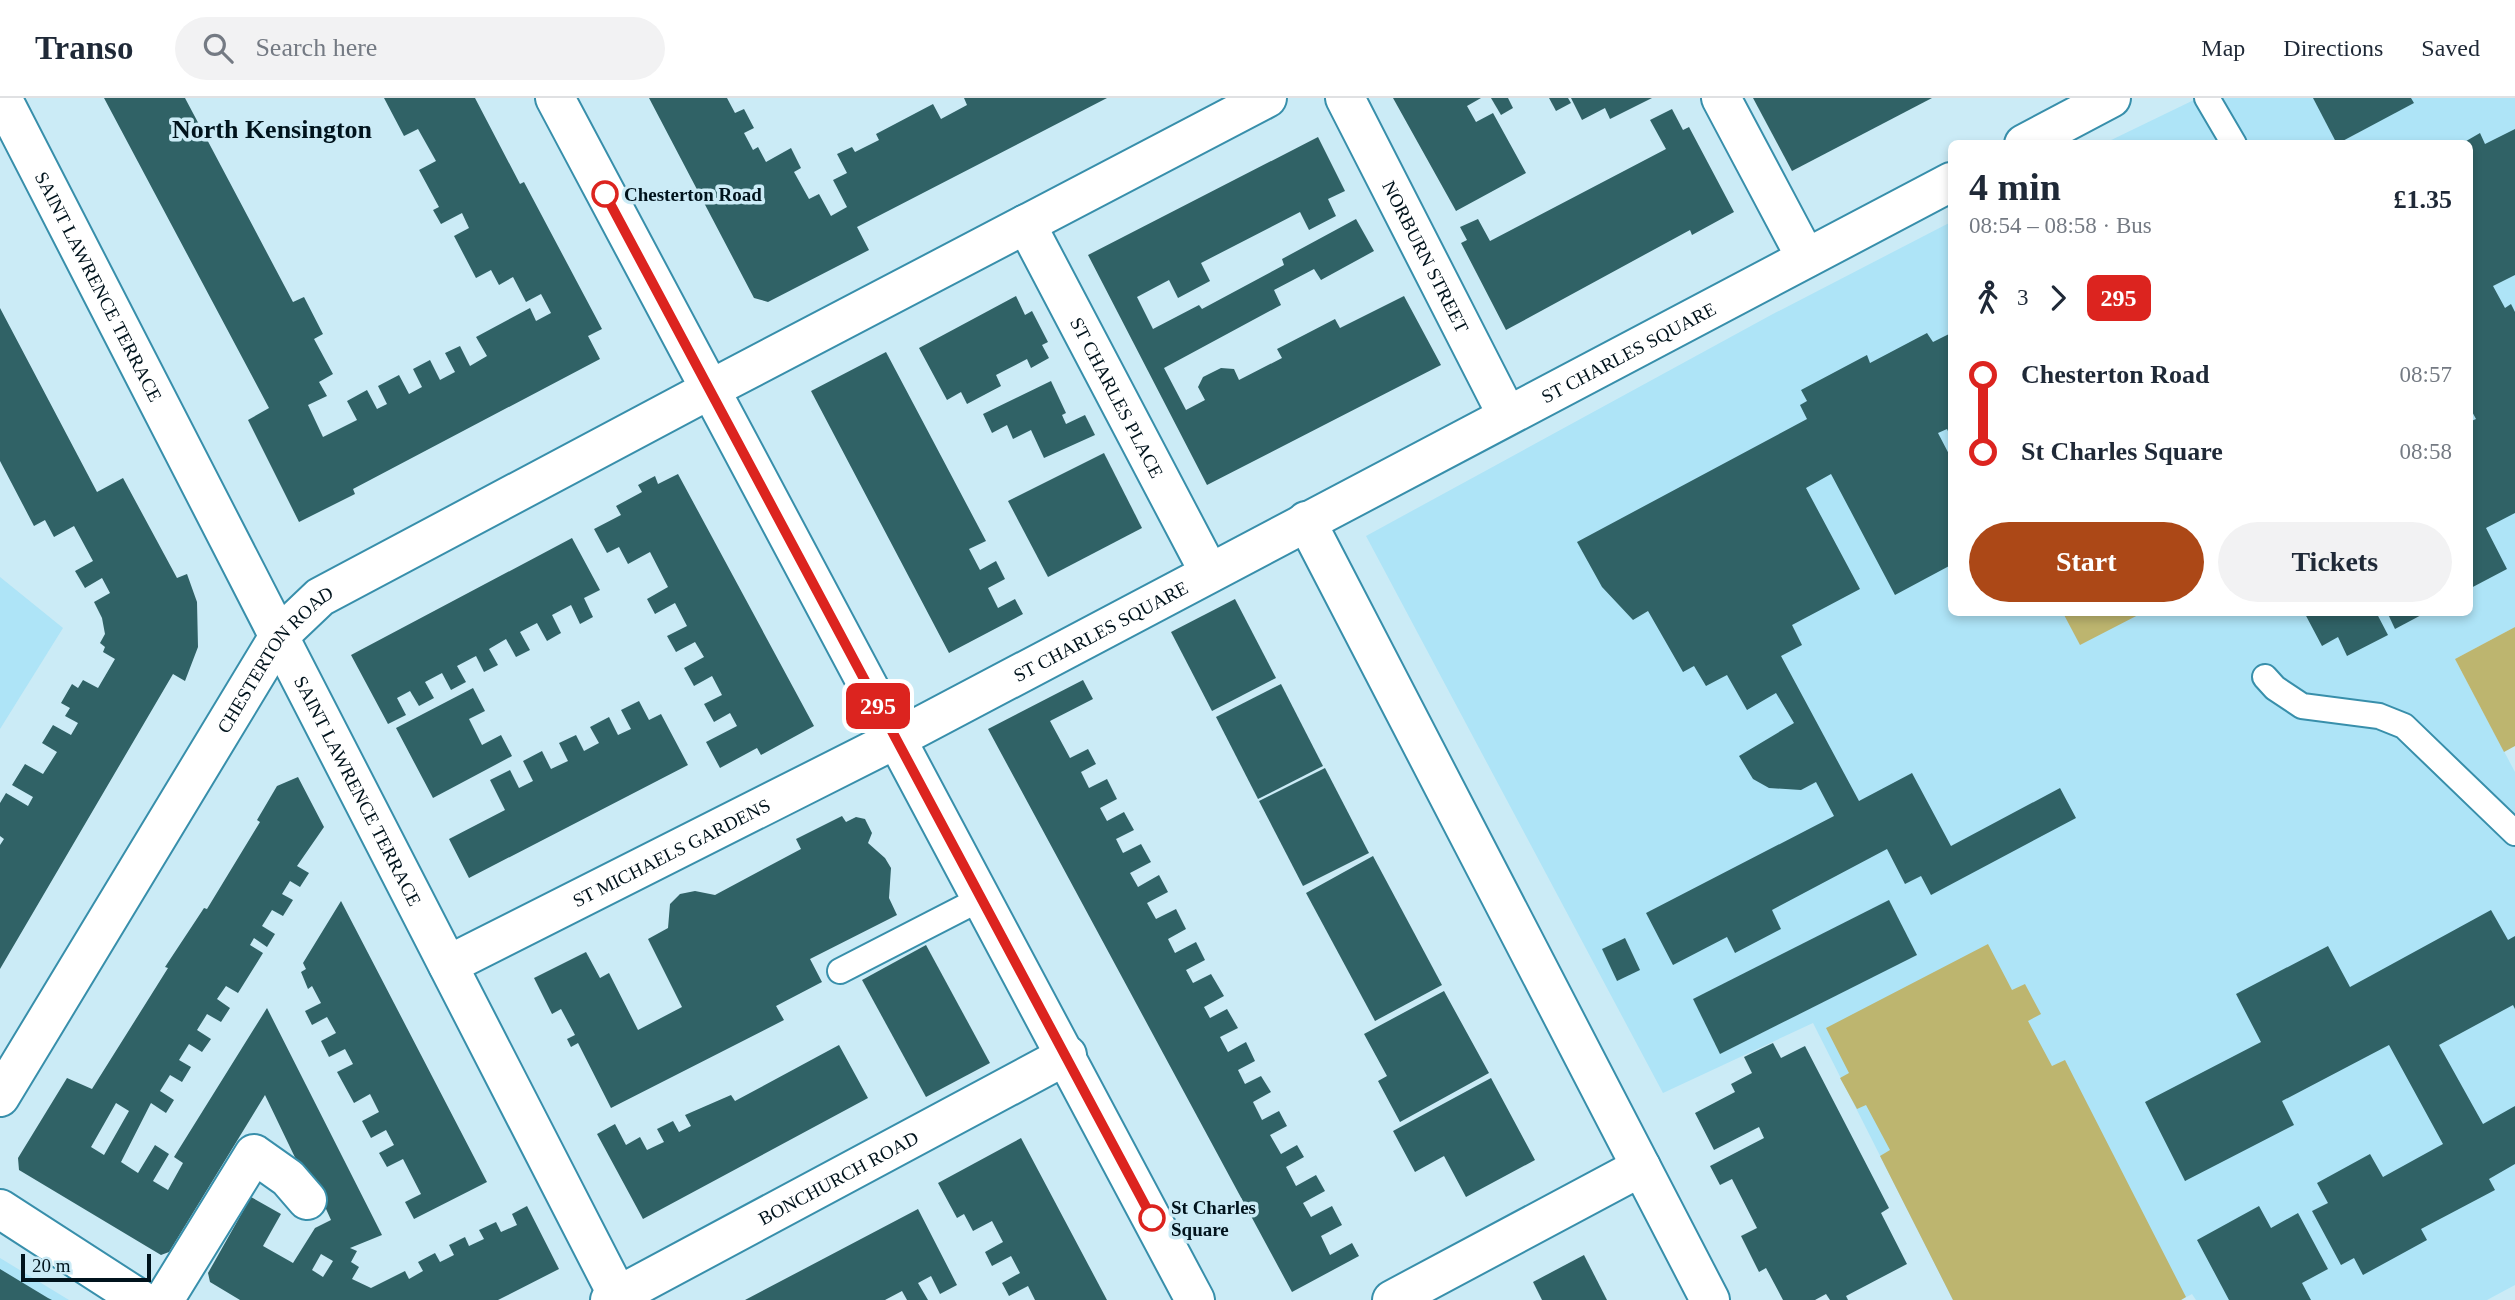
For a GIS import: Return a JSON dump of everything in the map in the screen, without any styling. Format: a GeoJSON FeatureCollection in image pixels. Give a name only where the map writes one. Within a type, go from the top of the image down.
{"type":"FeatureCollection","features":[{"type":"Feature","properties":{"kind":"street","name":"SAINT LAWRENCE TERRACE"},"geometry":{"type":"LineString","coordinates":[[2,98],[448,965],[614,1298]]}},
{"type":"Feature","properties":{"kind":"street"},"geometry":{"type":"LineString","coordinates":[[555,98],[895,739],[1067,1055],[1195,1300]]}},
{"type":"Feature","properties":{"kind":"street","name":"CHESTERTON ROAD"},"geometry":{"type":"LineString","coordinates":[[0,1097],[279,636],[320,597],[1267,98]]}},
{"type":"Feature","properties":{"kind":"street","name":"NORBURN STREET"},"geometry":{"type":"LineString","coordinates":[[1345,98],[1507,415]]}},
{"type":"Feature","properties":{"kind":"street"},"geometry":{"type":"LineString","coordinates":[[1721,98],[1806,258]]}},
{"type":"Feature","properties":{"kind":"street"},"geometry":{"type":"LineString","coordinates":[[2032,140],[2111,98]]}},
{"type":"Feature","properties":{"kind":"street","name":"ST CHARLES SQUARE"},"geometry":{"type":"LineString","coordinates":[[895,739],[1948,184]]}},
{"type":"Feature","properties":{"kind":"street","name":"ST CHARLES PLACE"},"geometry":{"type":"LineString","coordinates":[[1027,224],[1209,572]]}},
{"type":"Feature","properties":{"kind":"street"},"geometry":{"type":"LineString","coordinates":[[1306,521],[1710,1300]]}},
{"type":"Feature","properties":{"kind":"street","name":"ST MICHAELS GARDENS"},"geometry":{"type":"LineString","coordinates":[[448,965],[895,739]]}},
{"type":"Feature","properties":{"kind":"street","name":"BONCHURCH ROAD"},"geometry":{"type":"LineString","coordinates":[[614,1298],[1067,1055]]}},
{"type":"Feature","properties":{"kind":"street"},"geometry":{"type":"LineString","coordinates":[[164,1300],[254,1154],[288,1178],[307,1200]]}},
{"type":"Feature","properties":{"kind":"street"},"geometry":{"type":"LineString","coordinates":[[1392,1300],[1641,1167]]}},
{"type":"Feature","properties":{"kind":"street"},"geometry":{"type":"LineString","coordinates":[[0,1209],[141,1300]]}},
{"type":"Feature","properties":{"kind":"lane"},"geometry":{"type":"LineString","coordinates":[[2207,98],[2232,140]]}},
{"type":"Feature","properties":{"kind":"lane"},"geometry":{"type":"LineString","coordinates":[[2265,677],[2275,688],[2302,706],[2379,716],[2404,726],[2515,833]]}},
{"type":"Feature","properties":{"kind":"lane"},"geometry":{"type":"LineString","coordinates":[[840,971],[982,898]]}},
{"type":"Feature","properties":{"kind":"shaded area"},"geometry":{"type":"Polygon","coordinates":[[[2198,98],[2515,98],[2515,627],[2455,659],[2515,772],[2515,1285],[2487,1300],[2196,1300],[2192,1294],[2181,1300],[1953,1300],[1813,1023],[1663,1093],[1366,536],[1771,315],[1948,224],[1948,616],[2473,616],[2473,140],[2111,140],[2198,98]]]}},
{"type":"Feature","properties":{"kind":"shaded area"},"geometry":{"type":"Polygon","coordinates":[[[0,577],[63,628],[0,729],[0,577]]]}},
{"type":"Feature","properties":{"kind":"shaded area"},"geometry":{"type":"Polygon","coordinates":[[[2065,616],[2136,616],[2080,645],[2065,616]]]}},
{"type":"Feature","properties":{"kind":"shaded area"},"geometry":{"type":"Polygon","coordinates":[[[2515,627],[2515,746],[2504,752],[2455,659],[2515,627]]]}},
{"type":"Feature","properties":{"kind":"shaded area"},"geometry":{"type":"Polygon","coordinates":[[[1988,944],[2012,990],[2025,984],[2041,1014],[2028,1021],[2052,1066],[2065,1060],[2186,1297],[2181,1300],[1953,1300],[1880,1156],[1890,1150],[1866,1105],[1857,1109],[1840,1078],[1849,1073],[1826,1028],[1988,944]]]}},
{"type":"Feature","properties":{"kind":"shaded area"},"geometry":{"type":"Polygon","coordinates":[[[0,1258],[69,1300],[0,1300],[0,1258]]]}},
{"type":"Feature","properties":{"kind":"building"},"geometry":{"type":"Polygon","coordinates":[[[104,98],[185,98],[293,302],[304,297],[323,334],[314,339],[333,374],[319,382],[327,396],[308,405],[323,437],[357,420],[347,401],[367,390],[377,409],[387,404],[378,386],[399,375],[409,394],[422,387],[413,369],[430,360],[440,380],[455,372],[445,353],[460,346],[470,366],[487,356],[476,337],[530,308],[536,321],[551,313],[541,294],[526,302],[513,277],[499,285],[491,270],[476,278],[454,236],[469,228],[462,213],[441,224],[433,210],[439,207],[419,170],[436,161],[418,129],[404,136],[384,98],[475,98],[520,184],[524,182],[602,329],[588,336],[600,359],[353,489],[355,494],[299,522],[248,420],[269,408],[104,98]]]}},
{"type":"Feature","properties":{"kind":"building"},"geometry":{"type":"Polygon","coordinates":[[[649,98],[727,98],[735,113],[744,109],[754,128],[744,133],[753,150],[758,147],[766,162],[791,148],[801,168],[794,172],[809,199],[819,194],[831,216],[847,207],[833,180],[847,173],[837,154],[852,147],[855,152],[879,140],[876,134],[933,104],[941,119],[967,105],[964,98],[1107,98],[857,227],[869,250],[768,302],[754,298],[649,98]]]}},
{"type":"Feature","properties":{"kind":"building"},"geometry":{"type":"Polygon","coordinates":[[[1393,98],[1481,98],[1467,106],[1476,122],[1493,113],[1526,173],[1456,211],[1393,98]]]}},
{"type":"Feature","properties":{"kind":"building"},"geometry":{"type":"Polygon","coordinates":[[[1491,98],[1508,98],[1513,108],[1501,115],[1491,98]]]}},
{"type":"Feature","properties":{"kind":"building"},"geometry":{"type":"Polygon","coordinates":[[[1549,98],[1568,98],[1571,103],[1556,111],[1549,98]]]}},
{"type":"Feature","properties":{"kind":"building"},"geometry":{"type":"Polygon","coordinates":[[[1571,98],[1652,98],[1610,119],[1605,108],[1582,120],[1571,98]]]}},
{"type":"Feature","properties":{"kind":"building"},"geometry":{"type":"Polygon","coordinates":[[[1753,98],[1932,98],[1792,171],[1753,98]]]}},
{"type":"Feature","properties":{"kind":"building"},"geometry":{"type":"Polygon","coordinates":[[[2313,98],[2411,98],[2414,103],[2345,140],[2335,140],[2313,98]]]}},
{"type":"Feature","properties":{"kind":"building"},"geometry":{"type":"Polygon","coordinates":[[[1672,109],[1683,130],[1689,127],[1734,212],[1692,235],[1690,230],[1506,330],[1461,243],[1467,240],[1460,227],[1478,219],[1490,241],[1666,149],[1650,120],[1672,109]]]}},
{"type":"Feature","properties":{"kind":"building"},"geometry":{"type":"Polygon","coordinates":[[[2515,129],[2515,275],[2493,286],[2505,308],[2511,304],[2515,312],[2515,513],[2486,528],[2507,569],[2473,587],[2473,420],[2476,419],[2473,413],[2473,140],[2468,140],[2480,133],[2485,144],[2515,129]]]}},
{"type":"Feature","properties":{"kind":"building"},"geometry":{"type":"Polygon","coordinates":[[[1318,137],[1345,191],[1328,199],[1336,216],[1309,230],[1300,212],[1201,263],[1210,281],[1178,298],[1169,280],[1137,297],[1153,329],[1199,305],[1202,309],[1284,265],[1282,259],[1356,219],[1374,251],[1321,280],[1314,269],[1274,290],[1281,305],[1164,368],[1186,410],[1205,400],[1198,387],[1203,377],[1221,368],[1234,369],[1239,380],[1282,358],[1277,349],[1335,319],[1340,328],[1404,296],[1441,365],[1207,485],[1088,255],[1318,137]]]}},
{"type":"Feature","properties":{"kind":"building"},"geometry":{"type":"Polygon","coordinates":[[[1016,296],[1025,315],[1032,311],[1048,342],[1042,345],[1049,358],[1031,368],[1027,359],[996,375],[1001,386],[967,404],[961,392],[947,400],[919,348],[1016,296]]]}},
{"type":"Feature","properties":{"kind":"building"},"geometry":{"type":"Polygon","coordinates":[[[0,308],[97,492],[123,478],[177,578],[187,574],[197,602],[198,647],[185,681],[173,674],[0,969],[0,845],[4,839],[0,836],[0,803],[6,793],[28,806],[33,797],[12,785],[25,764],[43,774],[57,752],[42,743],[53,725],[71,735],[78,723],[65,716],[70,708],[61,703],[72,684],[78,688],[83,680],[98,688],[115,659],[103,652],[105,647],[100,643],[105,634],[102,618],[94,602],[110,593],[102,578],[85,588],[75,571],[93,561],[74,526],[54,537],[45,520],[34,526],[0,461],[0,308]]]}},
{"type":"Feature","properties":{"kind":"building"},"geometry":{"type":"Polygon","coordinates":[[[1927,333],[1933,342],[1948,334],[1948,431],[1947,429],[1938,433],[1948,452],[1948,567],[1895,595],[1831,474],[1806,488],[1860,589],[1792,625],[1802,645],[1781,656],[1859,801],[1912,773],[1951,846],[2060,788],[2076,818],[1931,895],[1921,876],[1905,884],[1887,849],[1772,910],[1781,929],[1735,953],[1727,937],[1673,965],[1646,913],[1834,816],[1816,782],[1801,790],[1769,788],[1753,779],[1739,756],[1794,723],[1776,693],[1747,710],[1727,675],[1706,686],[1694,666],[1683,672],[1648,611],[1633,620],[1602,587],[1577,542],[1807,419],[1800,405],[1807,401],[1801,390],[1867,355],[1870,363],[1927,333]]]}},
{"type":"Feature","properties":{"kind":"building"},"geometry":{"type":"Polygon","coordinates":[[[886,352],[986,541],[969,549],[980,570],[996,561],[1005,579],[988,588],[998,608],[1015,599],[1023,614],[949,653],[811,391],[886,352]]]}},
{"type":"Feature","properties":{"kind":"building"},"geometry":{"type":"Polygon","coordinates":[[[1051,381],[1066,413],[1062,415],[1066,424],[1085,415],[1095,435],[1044,458],[1031,430],[1013,439],[1007,425],[992,433],[983,414],[1051,381]]]}},
{"type":"Feature","properties":{"kind":"building"},"geometry":{"type":"Polygon","coordinates":[[[1104,453],[1142,528],[1048,577],[1008,501],[1104,453]]]}},
{"type":"Feature","properties":{"kind":"building"},"geometry":{"type":"Polygon","coordinates":[[[678,474],[814,726],[761,755],[757,748],[720,768],[706,742],[737,726],[730,713],[714,722],[704,704],[722,695],[712,676],[694,686],[684,668],[704,657],[695,642],[676,652],[667,636],[687,626],[675,603],[655,614],[647,599],[668,587],[650,552],[628,564],[619,547],[607,553],[594,529],[621,515],[616,506],[642,492],[638,485],[655,476],[658,484],[678,474]]]}},
{"type":"Feature","properties":{"kind":"building"},"geometry":{"type":"Polygon","coordinates":[[[572,538],[600,590],[584,598],[593,617],[580,624],[571,605],[552,615],[561,633],[547,641],[537,623],[520,632],[530,650],[516,657],[506,639],[489,649],[498,665],[484,672],[476,656],[457,666],[466,682],[451,690],[442,673],[425,682],[434,698],[419,706],[410,691],[397,698],[406,715],[388,724],[351,655],[572,538]]]}},
{"type":"Feature","properties":{"kind":"building"},"geometry":{"type":"Polygon","coordinates":[[[1235,599],[1276,678],[1212,711],[1171,632],[1235,599]]]}},
{"type":"Feature","properties":{"kind":"building"},"geometry":{"type":"Polygon","coordinates":[[[2306,616],[2378,616],[2388,635],[2347,656],[2338,637],[2322,646],[2306,616]]]}},
{"type":"Feature","properties":{"kind":"building"},"geometry":{"type":"Polygon","coordinates":[[[2389,616],[2419,616],[2395,629],[2389,616]]]}},
{"type":"Feature","properties":{"kind":"building"},"geometry":{"type":"Polygon","coordinates":[[[1083,680],[1093,699],[1050,721],[1070,758],[1088,749],[1096,764],[1081,772],[1089,788],[1107,779],[1117,799],[1100,808],[1107,821],[1124,812],[1134,830],[1116,839],[1123,853],[1141,844],[1151,862],[1130,873],[1138,887],[1159,875],[1168,892],[1147,903],[1156,919],[1176,909],[1186,929],[1168,939],[1175,953],[1196,942],[1205,960],[1186,970],[1193,983],[1211,974],[1224,996],[1204,1007],[1210,1018],[1227,1009],[1238,1028],[1220,1037],[1228,1052],[1246,1042],[1255,1061],[1238,1070],[1245,1084],[1261,1076],[1271,1092],[1253,1102],[1262,1120],[1279,1111],[1287,1126],[1270,1135],[1281,1154],[1297,1145],[1304,1157],[1286,1167],[1296,1186],[1316,1175],[1325,1191],[1303,1203],[1311,1217],[1332,1206],[1342,1225],[1321,1236],[1330,1255],[1352,1243],[1359,1256],[1292,1292],[988,729],[1083,680]]]}},
{"type":"Feature","properties":{"kind":"building"},"geometry":{"type":"Polygon","coordinates":[[[1281,684],[1323,766],[1258,799],[1216,717],[1281,684]]]}},
{"type":"Feature","properties":{"kind":"building"},"geometry":{"type":"Polygon","coordinates":[[[473,688],[485,711],[469,719],[482,745],[501,735],[512,756],[433,798],[396,728],[473,688]]]}},
{"type":"Feature","properties":{"kind":"building"},"geometry":{"type":"Polygon","coordinates":[[[639,701],[649,720],[661,714],[688,765],[469,878],[449,839],[505,810],[490,780],[510,770],[519,788],[533,781],[523,761],[542,751],[551,769],[568,761],[559,743],[576,735],[584,751],[599,743],[590,727],[609,717],[618,735],[631,729],[621,710],[639,701]]]}},
{"type":"Feature","properties":{"kind":"building"},"geometry":{"type":"Polygon","coordinates":[[[1325,768],[1369,853],[1303,886],[1259,801],[1325,768]]]}},
{"type":"Feature","properties":{"kind":"building"},"geometry":{"type":"Polygon","coordinates":[[[298,777],[324,827],[297,866],[309,873],[300,887],[290,881],[282,894],[293,900],[283,916],[272,910],[262,926],[275,934],[267,947],[254,938],[250,945],[263,953],[238,993],[226,986],[217,999],[230,1008],[221,1022],[207,1014],[197,1030],[211,1039],[202,1052],[189,1044],[179,1060],[191,1067],[182,1082],[170,1075],[160,1091],[174,1100],[166,1113],[151,1103],[121,1162],[138,1173],[155,1145],[169,1154],[153,1181],[168,1190],[183,1163],[174,1157],[267,1008],[382,1235],[350,1248],[357,1251],[351,1262],[359,1267],[352,1279],[371,1288],[405,1271],[409,1279],[423,1271],[418,1262],[435,1253],[440,1262],[454,1255],[449,1245],[465,1237],[469,1246],[484,1239],[479,1230],[496,1222],[501,1232],[517,1225],[512,1214],[527,1206],[559,1269],[498,1300],[240,1300],[210,1282],[208,1273],[251,1197],[281,1214],[263,1246],[293,1263],[315,1228],[331,1220],[322,1200],[314,1197],[265,1095],[169,1252],[161,1255],[19,1170],[18,1158],[67,1078],[92,1089],[168,968],[165,967],[204,908],[207,909],[260,822],[257,820],[277,786],[298,777]],[[116,1103],[91,1147],[104,1155],[129,1111],[116,1103]],[[321,1254],[312,1270],[323,1277],[333,1261],[321,1254]]]}},
{"type":"Feature","properties":{"kind":"building"},"geometry":{"type":"Polygon","coordinates":[[[842,816],[846,822],[856,817],[865,819],[872,833],[868,843],[885,858],[891,868],[889,898],[897,915],[810,959],[822,982],[776,1006],[784,1020],[611,1108],[578,1043],[571,1047],[567,1039],[575,1035],[561,1009],[552,1014],[534,978],[586,952],[600,978],[609,973],[638,1030],[682,1007],[648,939],[668,928],[670,904],[680,894],[695,891],[715,895],[801,849],[796,839],[842,816]]]}},
{"type":"Feature","properties":{"kind":"building"},"geometry":{"type":"Polygon","coordinates":[[[1373,856],[1442,985],[1375,1021],[1306,893],[1373,856]]]}},
{"type":"Feature","properties":{"kind":"building"},"geometry":{"type":"Polygon","coordinates":[[[1889,900],[1917,955],[1720,1054],[1693,999],[1889,900]]]}},
{"type":"Feature","properties":{"kind":"building"},"geometry":{"type":"Polygon","coordinates":[[[341,901],[487,1182],[414,1219],[405,1202],[421,1194],[403,1159],[387,1167],[379,1153],[394,1145],[386,1130],[371,1138],[362,1121],[379,1112],[370,1094],[354,1103],[337,1072],[353,1064],[345,1049],[329,1057],[321,1041],[336,1033],[327,1017],[312,1025],[305,1011],[321,1003],[312,986],[308,989],[301,972],[306,969],[303,963],[341,901]]]}},
{"type":"Feature","properties":{"kind":"building"},"geometry":{"type":"Polygon","coordinates":[[[2491,910],[2508,940],[2515,936],[2515,1009],[2513,1005],[2439,1045],[2483,1124],[2515,1106],[2515,1164],[2489,1179],[2495,1190],[2421,1229],[2427,1240],[2363,1275],[2354,1258],[2341,1265],[2312,1211],[2328,1203],[2317,1183],[2370,1154],[2383,1177],[2443,1144],[2389,1045],[2282,1101],[2294,1125],[2185,1181],[2145,1102],[2261,1042],[2236,994],[2328,946],[2350,987],[2491,910]]]}},
{"type":"Feature","properties":{"kind":"building"},"geometry":{"type":"Polygon","coordinates":[[[1625,938],[1640,970],[1617,981],[1602,949],[1625,938]]]}},
{"type":"Feature","properties":{"kind":"building"},"geometry":{"type":"Polygon","coordinates":[[[926,945],[990,1063],[926,1097],[862,980],[926,945]]]}},
{"type":"Feature","properties":{"kind":"building"},"geometry":{"type":"Polygon","coordinates":[[[1444,991],[1489,1073],[1400,1122],[1378,1081],[1387,1076],[1364,1034],[1444,991]]]}},
{"type":"Feature","properties":{"kind":"building"},"geometry":{"type":"Polygon","coordinates":[[[1773,1043],[1781,1058],[1805,1046],[1889,1208],[1881,1213],[1907,1264],[1846,1296],[1848,1300],[1830,1300],[1826,1294],[1815,1300],[1783,1300],[1766,1268],[1759,1272],[1741,1236],[1757,1228],[1732,1179],[1720,1185],[1710,1166],[1764,1138],[1759,1127],[1714,1150],[1695,1113],[1735,1092],[1731,1084],[1752,1073],[1744,1057],[1773,1043]]]}},
{"type":"Feature","properties":{"kind":"building"},"geometry":{"type":"Polygon","coordinates":[[[839,1045],[868,1098],[643,1219],[597,1134],[615,1124],[626,1145],[640,1137],[647,1150],[664,1142],[657,1129],[673,1121],[679,1132],[691,1126],[685,1115],[731,1095],[735,1101],[839,1045]]]}},
{"type":"Feature","properties":{"kind":"building"},"geometry":{"type":"Polygon","coordinates":[[[1491,1078],[1535,1160],[1466,1197],[1444,1156],[1415,1172],[1393,1131],[1491,1078]]]}},
{"type":"Feature","properties":{"kind":"building"},"geometry":{"type":"Polygon","coordinates":[[[1021,1138],[1107,1300],[1035,1300],[1028,1286],[1009,1296],[1002,1283],[1020,1273],[1011,1256],[992,1266],[985,1252],[1003,1242],[992,1221],[973,1231],[964,1214],[957,1218],[938,1183],[1021,1138]]]}},
{"type":"Feature","properties":{"kind":"building"},"geometry":{"type":"Polygon","coordinates":[[[2259,1206],[2271,1228],[2298,1213],[2328,1269],[2302,1283],[2311,1300],[2229,1300],[2197,1240],[2259,1206]]]}},
{"type":"Feature","properties":{"kind":"building"},"geometry":{"type":"Polygon","coordinates":[[[918,1209],[957,1285],[940,1294],[931,1276],[918,1283],[928,1300],[907,1300],[902,1291],[885,1300],[745,1300],[918,1209]]]}},
{"type":"Feature","properties":{"kind":"building"},"geometry":{"type":"Polygon","coordinates":[[[1584,1255],[1607,1300],[1542,1300],[1533,1282],[1584,1255]]]}},
{"type":"Feature","properties":{"kind":"building"},"geometry":{"type":"Polygon","coordinates":[[[0,1269],[48,1298],[52,1300],[0,1300],[0,1269]]]}},
{"type":"Feature","properties":{"kind":"bus line","name":"295"},"geometry":{"type":"LineString","coordinates":[[605,194],[1152,1218]]}},
{"type":"Feature","properties":{"kind":"place","name":"Chesterton Road"},"geometry":{"type":"Point","coordinates":[605,194]}},
{"type":"Feature","properties":{"kind":"place","name":"St Charles Square"},"geometry":{"type":"Point","coordinates":[1152,1218]}},
{"type":"Feature","properties":{"kind":"district","name":"North Kensington"},"geometry":{"type":"Point","coordinates":[272,129]}}]}
